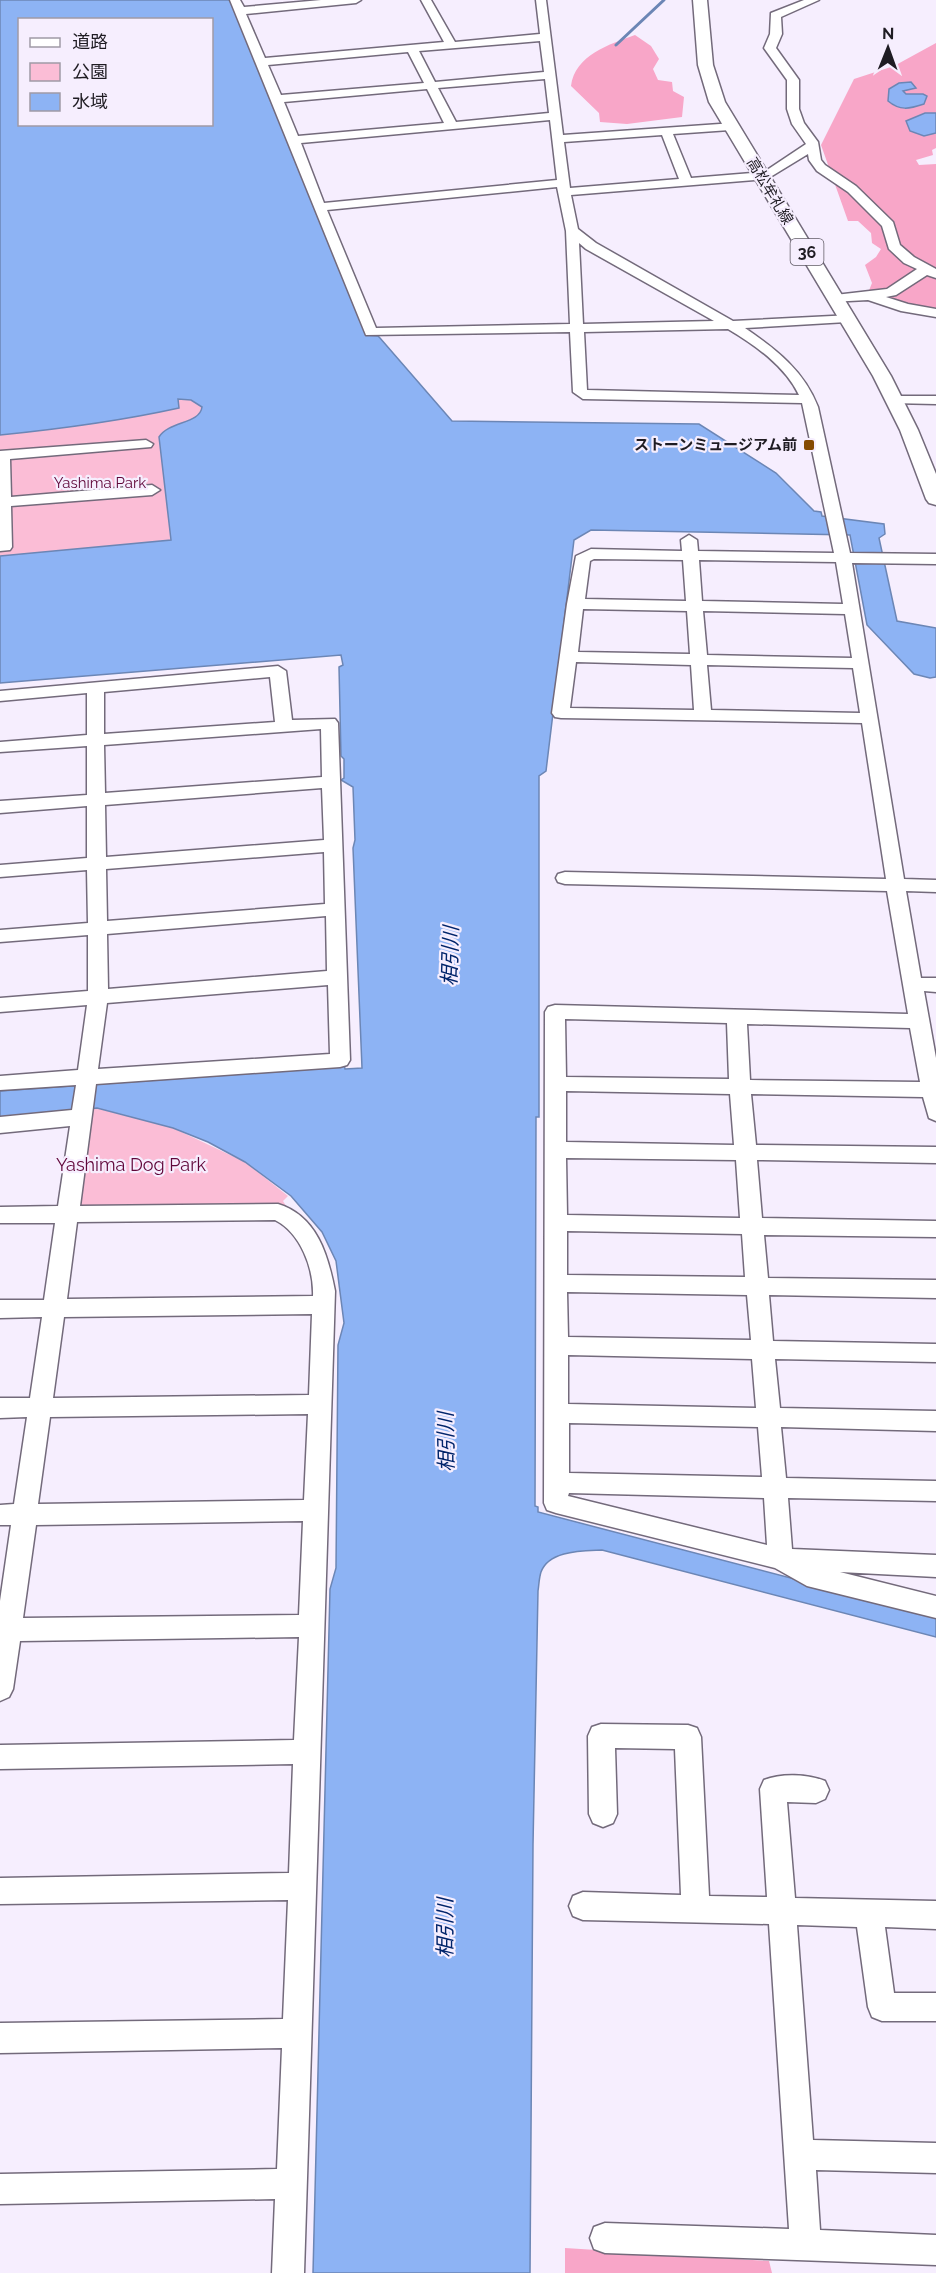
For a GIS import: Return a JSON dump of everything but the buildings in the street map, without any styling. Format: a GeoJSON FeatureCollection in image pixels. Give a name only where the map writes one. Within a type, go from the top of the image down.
{"type":"FeatureCollection","features":[{"type":"Feature","properties":{"kind":"main road","name":"高松牟礼線"},"geometry":{"type":"LineString","coordinates":[[700,0],[710,88],[730,126],[895,400],[930,468],[936,499]]}},
{"type":"Feature","properties":{"kind":"street"},"geometry":{"type":"LineString","coordinates":[[356,0],[237,5],[371,332],[730,325],[847,318]]}},
{"type":"Feature","properties":{"kind":"street"},"geometry":{"type":"LineString","coordinates":[[426,0],[452,46]]}},
{"type":"Feature","properties":{"kind":"street"},"geometry":{"type":"LineString","coordinates":[[541,0],[564,188],[572,231],[580,392],[588,396],[808,399]]}},
{"type":"Feature","properties":{"kind":"street"},"geometry":{"type":"LineString","coordinates":[[814,0],[775,15],[776,34],[770,48],[773,56],[793,80],[793,109],[798,124],[809,137],[815,160],[821,168],[852,189],[888,225],[894,246],[909,260],[931,272]]}},
{"type":"Feature","properties":{"kind":"street"},"geometry":{"type":"LineString","coordinates":[[260,62],[545,38]]}},
{"type":"Feature","properties":{"kind":"street"},"geometry":{"type":"LineString","coordinates":[[412,49],[452,126]]}},
{"type":"Feature","properties":{"kind":"street"},"geometry":{"type":"LineString","coordinates":[[276,99],[550,75]]}},
{"type":"Feature","properties":{"kind":"street"},"geometry":{"type":"LineString","coordinates":[[294,140],[555,116]]}},
{"type":"Feature","properties":{"kind":"street"},"geometry":{"type":"LineString","coordinates":[[558,140],[730,126]]}},
{"type":"Feature","properties":{"kind":"street"},"geometry":{"type":"LineString","coordinates":[[666,131],[687,182]]}},
{"type":"Feature","properties":{"kind":"street"},"geometry":{"type":"LineString","coordinates":[[319,207],[767,175],[812,146]]}},
{"type":"Feature","properties":{"kind":"street"},"geometry":{"type":"LineString","coordinates":[[572,231],[603,253],[753,339],[792,372],[808,399],[839,537],[848,559],[852,609],[895,885],[936,1113]]}},
{"type":"Feature","properties":{"kind":"street"},"geometry":{"type":"LineString","coordinates":[[835,299],[870,296],[891,291],[931,272]]}},
{"type":"Feature","properties":{"kind":"street"},"geometry":{"type":"LineString","coordinates":[[870,296],[906,308],[936,313]]}},
{"type":"Feature","properties":{"kind":"street"},"geometry":{"type":"LineString","coordinates":[[895,400],[936,400]]}},
{"type":"Feature","properties":{"kind":"street"},"geometry":{"type":"LineString","coordinates":[[4,547],[1,455],[146,444]]}},
{"type":"Feature","properties":{"kind":"street"},"geometry":{"type":"LineString","coordinates":[[1,502],[152,490]]}},
{"type":"Feature","properties":{"kind":"street"},"geometry":{"type":"LineString","coordinates":[[690,548],[703,716]]}},
{"type":"Feature","properties":{"kind":"street"},"geometry":{"type":"LineString","coordinates":[[869,718],[561,713],[582,559],[591,554],[690,548],[848,559],[936,560]]}},
{"type":"Feature","properties":{"kind":"street"},"geometry":{"type":"LineString","coordinates":[[575,604],[852,609]]}},
{"type":"Feature","properties":{"kind":"street"},"geometry":{"type":"LineString","coordinates":[[568,657],[861,663]]}},
{"type":"Feature","properties":{"kind":"street"},"geometry":{"type":"LineString","coordinates":[[0,696],[278,671],[284,726]]}},
{"type":"Feature","properties":{"kind":"street"},"geometry":{"type":"LineString","coordinates":[[0,1689],[4,1630],[25,1514],[98,997],[95,688]]}},
{"type":"Feature","properties":{"kind":"street"},"geometry":{"type":"LineString","coordinates":[[0,747],[329,723],[340,1060],[87,1080],[0,1083]]}},
{"type":"Feature","properties":{"kind":"street"},"geometry":{"type":"LineString","coordinates":[[0,807],[331,782]]}},
{"type":"Feature","properties":{"kind":"street"},"geometry":{"type":"LineString","coordinates":[[0,871],[333,844]]}},
{"type":"Feature","properties":{"kind":"street"},"geometry":{"type":"LineString","coordinates":[[565,878],[936,886]]}},
{"type":"Feature","properties":{"kind":"street"},"geometry":{"type":"LineString","coordinates":[[0,936],[335,909]]}},
{"type":"Feature","properties":{"kind":"street"},"geometry":{"type":"LineString","coordinates":[[0,1005],[338,977]]}},
{"type":"Feature","properties":{"kind":"street"},"geometry":{"type":"LineString","coordinates":[[912,984],[936,985]]}},
{"type":"Feature","properties":{"kind":"street"},"geometry":{"type":"LineString","coordinates":[[919,1021],[555,1012],[556,1503],[781,1559],[936,1566]]}},
{"type":"Feature","properties":{"kind":"street"},"geometry":{"type":"LineString","coordinates":[[737,1017],[740,1087],[754,1226],[781,1559]]}},
{"type":"Feature","properties":{"kind":"street"},"geometry":{"type":"LineString","coordinates":[[556,1084],[932,1090]]}},
{"type":"Feature","properties":{"kind":"street"},"geometry":{"type":"LineString","coordinates":[[0,1125],[82,1114]]}},
{"type":"Feature","properties":{"kind":"street"},"geometry":{"type":"LineString","coordinates":[[556,1150],[936,1155]]}},
{"type":"Feature","properties":{"kind":"street"},"geometry":{"type":"LineString","coordinates":[[0,1215],[278,1212],[290,1219],[314,1249],[324,1291],[288,2273]]}},
{"type":"Feature","properties":{"kind":"street"},"geometry":{"type":"LineString","coordinates":[[556,1223],[936,1229]]}},
{"type":"Feature","properties":{"kind":"street"},"geometry":{"type":"LineString","coordinates":[[556,1283],[936,1289]]}},
{"type":"Feature","properties":{"kind":"street"},"geometry":{"type":"LineString","coordinates":[[0,1309],[323,1305]]}},
{"type":"Feature","properties":{"kind":"street"},"geometry":{"type":"LineString","coordinates":[[556,1346],[936,1353]]}},
{"type":"Feature","properties":{"kind":"street"},"geometry":{"type":"LineString","coordinates":[[0,1408],[320,1404]]}},
{"type":"Feature","properties":{"kind":"street"},"geometry":{"type":"LineString","coordinates":[[556,1413],[936,1421]]}},
{"type":"Feature","properties":{"kind":"street"},"geometry":{"type":"LineString","coordinates":[[557,1483],[936,1491]]}},
{"type":"Feature","properties":{"kind":"street"},"geometry":{"type":"LineString","coordinates":[[0,1515],[316,1510]]}},
{"type":"Feature","properties":{"kind":"street"},"geometry":{"type":"LineString","coordinates":[[781,1559],[807,1575],[936,1607]]}},
{"type":"Feature","properties":{"kind":"street"},"geometry":{"type":"LineString","coordinates":[[4,1630],[312,1626]]}},
{"type":"Feature","properties":{"kind":"street"},"geometry":{"type":"LineString","coordinates":[[603,1814],[601,1736],[688,1737],[696,1909]]}},
{"type":"Feature","properties":{"kind":"street"},"geometry":{"type":"LineString","coordinates":[[0,1757],[307,1752]]}},
{"type":"Feature","properties":{"kind":"street"},"geometry":{"type":"LineString","coordinates":[[806,2245],[773,1789],[816,1790]]}},
{"type":"Feature","properties":{"kind":"street"},"geometry":{"type":"LineString","coordinates":[[0,1891],[302,1886]]}},
{"type":"Feature","properties":{"kind":"street"},"geometry":{"type":"LineString","coordinates":[[583,1906],[936,1915]]}},
{"type":"Feature","properties":{"kind":"street"},"geometry":{"type":"LineString","coordinates":[[869,1914],[882,2007],[936,2007]]}},
{"type":"Feature","properties":{"kind":"street"},"geometry":{"type":"LineString","coordinates":[[0,2038],[297,2033]]}},
{"type":"Feature","properties":{"kind":"street"},"geometry":{"type":"LineString","coordinates":[[799,2155],[936,2158]]}},
{"type":"Feature","properties":{"kind":"street"},"geometry":{"type":"LineString","coordinates":[[0,2189],[292,2184]]}},
{"type":"Feature","properties":{"kind":"street"},"geometry":{"type":"LineString","coordinates":[[605,2238],[936,2250]]}},
{"type":"Feature","properties":{"kind":"green space","name":"Yashima Park"},"geometry":{"type":"Polygon","coordinates":[[[176,398],[196,401],[204,409],[173,541],[0,556],[0,430],[176,398]]]}},
{"type":"Feature","properties":{"kind":"green space","name":"Yashima Dog Park"},"geometry":{"type":"Polygon","coordinates":[[[92,1107],[173,1128],[245,1162],[288,1196],[283,1201],[288,1209],[87,1210],[80,1204],[92,1107]]]}},
{"type":"Feature","properties":{"kind":"shaded area"},"geometry":{"type":"Polygon","coordinates":[[[635,35],[651,46],[659,59],[653,69],[658,80],[672,82],[673,91],[684,97],[682,117],[627,124],[600,122],[599,113],[571,86],[579,66],[586,59],[615,42],[635,35]]]}},
{"type":"Feature","properties":{"kind":"shaded area"},"geometry":{"type":"Polygon","coordinates":[[[936,43],[936,148],[932,150],[933,155],[916,160],[919,165],[936,164],[936,310],[884,300],[868,293],[872,283],[865,265],[876,257],[881,249],[872,243],[871,233],[858,221],[848,221],[821,145],[854,79],[894,66],[936,43]]]}},
{"type":"Feature","properties":{"kind":"shaded area"},"geometry":{"type":"Polygon","coordinates":[[[565,2248],[769,2261],[772,2273],[565,2273],[565,2248]]]}},
{"type":"Feature","properties":{"kind":"water","name":"相引川"},"geometry":{"type":"Polygon","coordinates":[[[0,0],[233,0],[367,335],[380,338],[452,421],[699,424],[776,473],[814,511],[821,512],[822,516],[884,524],[885,534],[879,538],[897,621],[936,628],[936,677],[930,678],[914,674],[867,625],[850,535],[591,530],[574,540],[546,771],[539,776],[539,1117],[536,1117],[535,1506],[538,1507],[538,1512],[936,1616],[936,1637],[602,1550],[567,1553],[551,1559],[545,1565],[540,1574],[538,1591],[533,1845],[530,2273],[313,2273],[330,1589],[336,1568],[338,1345],[344,1323],[336,1261],[322,1232],[291,1196],[245,1162],[208,1142],[173,1128],[97,1108],[0,1118],[0,1091],[313,1069],[344,1064],[345,1069],[362,1068],[353,848],[355,840],[353,787],[341,780],[344,778],[344,759],[341,756],[339,667],[343,665],[341,655],[0,683],[0,556],[171,540],[159,437],[170,428],[196,417],[202,407],[191,400],[178,399],[179,408],[0,435],[0,0]]]}},
{"type":"Feature","properties":{"kind":"water"},"geometry":{"type":"Polygon","coordinates":[[[911,82],[916,88],[903,91],[906,94],[927,96],[924,104],[905,108],[888,101],[889,89],[899,83],[911,82]]]}},
{"type":"Feature","properties":{"kind":"water"},"geometry":{"type":"Polygon","coordinates":[[[925,113],[936,113],[936,133],[924,136],[910,131],[906,121],[925,113]]]}},
{"type":"Feature","properties":{"kind":"waterway"},"geometry":{"type":"LineString","coordinates":[[616,45],[664,0]]}},
{"type":"Feature","properties":{"kind":"place","name":"ストーンミュージアム前"},"geometry":{"type":"Point","coordinates":[809,445]}}]}
